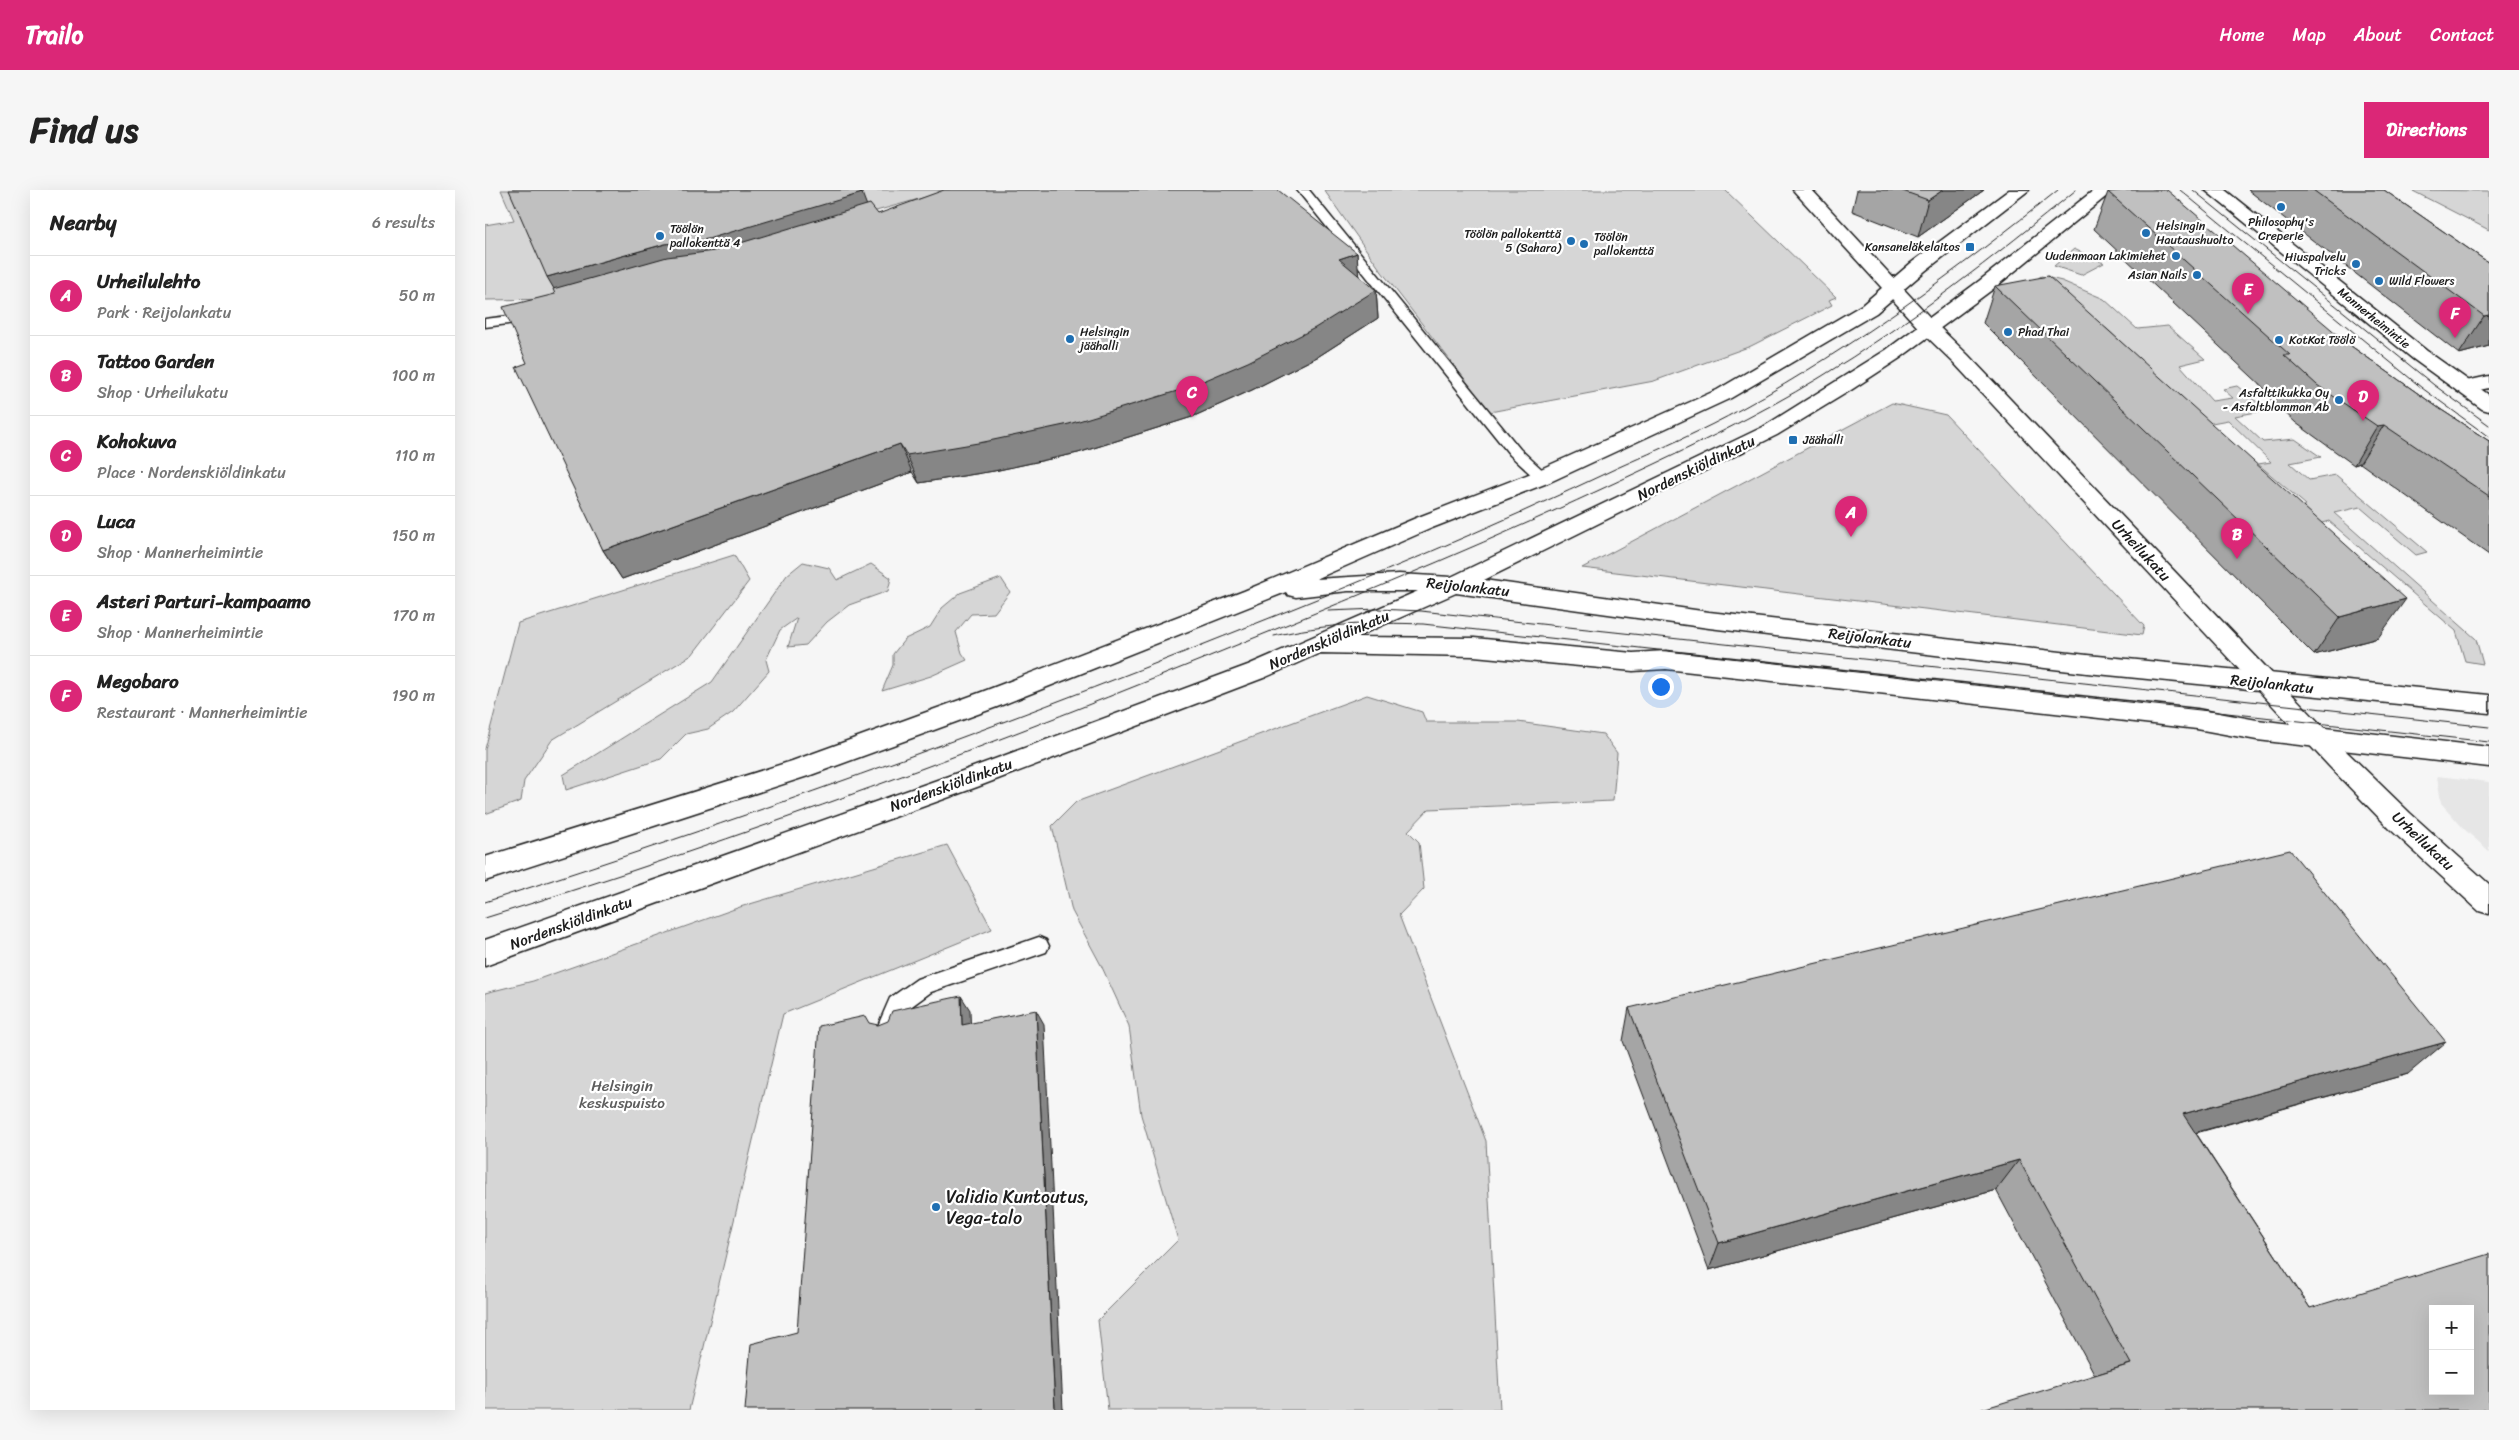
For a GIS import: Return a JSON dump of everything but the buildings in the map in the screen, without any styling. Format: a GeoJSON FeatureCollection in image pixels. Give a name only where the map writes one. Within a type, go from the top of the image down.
{"type":"FeatureCollection","features":[{"type":"Feature","properties":{"kind":"main road","name":"Urheilukatu"},"geometry":{"type":"LineString","coordinates":[[1802,190],[1929,328],[2268,683],[2318,738],[2400,821],[2489,902]]}},
{"type":"Feature","properties":{"kind":"main road"},"geometry":{"type":"LineString","coordinates":[[485,869],[801,768],[988,700],[1252,596],[1424,523],[1542,477],[1724,394],[1861,313],[1894,289],[1918,267],[2020,190]]}},
{"type":"Feature","properties":{"kind":"main road","name":"Nordenskiöldinkatu"},"geometry":{"type":"LineString","coordinates":[[485,953],[958,783],[1257,671],[1456,584],[1770,431],[1844,386],[1929,328],[2105,190]]}},
{"type":"Feature","properties":{"kind":"main road","name":"Mannerheimintie"},"geometry":{"type":"LineString","coordinates":[[2214,190],[2420,355],[2489,405]]}},
{"type":"Feature","properties":{"kind":"main road"},"geometry":{"type":"LineString","coordinates":[[2463,387],[2489,382]]}},
{"type":"Feature","properties":{"kind":"main road","name":"Reijolankatu"},"geometry":{"type":"LineString","coordinates":[[1252,596],[1333,583],[1400,581],[1456,584],[1660,614],[2268,683],[2489,704]]}},
{"type":"Feature","properties":{"kind":"main road"},"geometry":{"type":"LineString","coordinates":[[1316,646],[1474,647],[1633,662],[1666,660],[2197,719],[2257,730],[2318,738],[2489,757]]}},
{"type":"Feature","properties":{"kind":"lane"},"geometry":{"type":"LineString","coordinates":[[1303,190],[1515,452],[1542,477]]}},
{"type":"Feature","properties":{"kind":"lane"},"geometry":{"type":"LineString","coordinates":[[485,323],[542,316]]}},
{"type":"Feature","properties":{"kind":"lane"},"geometry":{"type":"LineString","coordinates":[[888,1028],[897,1005],[924,985],[1039,946]]}},
{"type":"Feature","properties":{"kind":"shaded area"},"geometry":{"type":"Polygon","coordinates":[[[2437,776],[2489,782],[2489,851],[2464,829],[2441,803],[2437,776]]]}},
{"type":"Feature","properties":{"kind":"green space","name":"Töölön pallokenttä 4"},"geometry":{"type":"Polygon","coordinates":[[[501,190],[951,190],[562,299],[485,300],[485,225],[514,220],[501,190]]]}},
{"type":"Feature","properties":{"kind":"green space","name":"Töölön pallokenttä 5 (Sahara)"},"geometry":{"type":"Polygon","coordinates":[[[1324,190],[1725,190],[1836,297],[1829,300],[1832,305],[1751,346],[1654,381],[1490,412],[1382,272],[1324,190]]]}},
{"type":"Feature","properties":{"kind":"green space"},"geometry":{"type":"Polygon","coordinates":[[[2411,190],[2489,191],[2489,230],[2411,190]]]}},
{"type":"Feature","properties":{"kind":"green space"},"geometry":{"type":"Polygon","coordinates":[[[2074,249],[2104,263],[2081,275],[2054,266],[2074,249]]]}},
{"type":"Feature","properties":{"kind":"green space"},"geometry":{"type":"Polygon","coordinates":[[[2041,276],[2062,281],[2104,299],[2137,329],[2168,326],[2205,359],[2180,365],[2212,401],[2233,398],[2223,389],[2237,386],[2267,410],[2235,416],[2263,442],[2295,439],[2321,457],[2290,463],[2309,480],[2336,475],[2427,552],[2416,555],[2360,507],[2334,513],[2476,639],[2483,664],[2465,661],[2456,631],[2329,521],[2301,529],[2283,513],[2306,505],[2258,464],[2271,462],[2228,420],[2190,427],[2141,361],[2106,328],[2085,331],[2020,292],[2041,276]]]}},
{"type":"Feature","properties":{"kind":"green space"},"geometry":{"type":"Polygon","coordinates":[[[1892,403],[1946,415],[2144,626],[2142,635],[1582,568],[1892,403]]]}},
{"type":"Feature","properties":{"kind":"green space"},"geometry":{"type":"Polygon","coordinates":[[[734,555],[749,581],[692,655],[552,740],[524,781],[521,801],[485,814],[485,749],[518,623],[734,555]]]}},
{"type":"Feature","properties":{"kind":"green space"},"geometry":{"type":"Polygon","coordinates":[[[803,562],[829,568],[837,580],[871,564],[891,578],[888,591],[849,605],[827,622],[806,645],[788,647],[797,618],[780,630],[766,660],[769,671],[733,712],[708,729],[686,734],[661,759],[566,790],[563,775],[712,682],[787,575],[803,562]]]}},
{"type":"Feature","properties":{"kind":"green space"},"geometry":{"type":"Polygon","coordinates":[[[1001,578],[1010,592],[994,613],[971,614],[956,632],[962,653],[967,660],[931,676],[882,691],[893,665],[893,654],[905,639],[930,627],[942,608],[960,593],[1001,578]]]}},
{"type":"Feature","properties":{"kind":"green space"},"geometry":{"type":"Polygon","coordinates":[[[1367,695],[1422,712],[1426,722],[1518,722],[1603,734],[1617,753],[1613,801],[1429,809],[1408,831],[1419,842],[1424,889],[1399,915],[1486,1141],[1500,1410],[1108,1410],[1098,1320],[1178,1240],[1141,1115],[1129,1026],[1101,965],[1072,911],[1052,826],[1076,802],[1367,695]]]}},
{"type":"Feature","properties":{"kind":"green space","name":"Helsingin keskuspuisto"},"geometry":{"type":"Polygon","coordinates":[[[947,845],[992,929],[783,1014],[689,1410],[485,1410],[485,993],[533,981],[740,907],[947,845]]]}},
{"type":"Feature","properties":{"kind":"tram line"},"geometry":{"type":"LineString","coordinates":[[485,902],[673,840],[954,740],[1140,670],[1426,554],[1522,512],[1696,432],[1785,384],[1905,306],[2058,190]]}},
{"type":"Feature","properties":{"kind":"tram line"},"geometry":{"type":"LineString","coordinates":[[485,918],[775,822],[1061,716],[1484,542],[1577,500],[1722,431],[1819,378],[1853,357],[1951,289],[2076,190]]}},
{"type":"Feature","properties":{"kind":"tram line"},"geometry":{"type":"LineString","coordinates":[[2180,190],[2422,388],[2489,437]]}},
{"type":"Feature","properties":{"kind":"tram line"},"geometry":{"type":"LineString","coordinates":[[2193,190],[2434,385],[2489,425]]}},
{"type":"Feature","properties":{"kind":"tram line"},"geometry":{"type":"LineString","coordinates":[[1328,611],[1378,609],[1421,611],[2489,727]]}},
{"type":"Feature","properties":{"kind":"tram line"},"geometry":{"type":"LineString","coordinates":[[1274,636],[1348,625],[1385,623],[1423,624],[2489,742]]}},
{"type":"Feature","properties":{"kind":"place","name":"Philosophy's Creperie"},"geometry":{"type":"Point","coordinates":[2281,207]}},
{"type":"Feature","properties":{"kind":"place","name":"Helsingin Hautaushuolto"},"geometry":{"type":"Point","coordinates":[2146,233]}},
{"type":"Feature","properties":{"kind":"place","name":"Töölön pallokenttä 4"},"geometry":{"type":"Point","coordinates":[660,236]}},
{"type":"Feature","properties":{"kind":"place","name":"Töölön pallokenttä 5 (Sahara)"},"geometry":{"type":"Point","coordinates":[1571,241]}},
{"type":"Feature","properties":{"kind":"place","name":"Töölön pallokenttä"},"geometry":{"type":"Point","coordinates":[1584,244]}},
{"type":"Feature","properties":{"kind":"place","name":"Kansaneläkelaitos"},"geometry":{"type":"Point","coordinates":[1970,247]}},
{"type":"Feature","properties":{"kind":"place","name":"Uudenmaan Lakimiehet"},"geometry":{"type":"Point","coordinates":[2176,256]}},
{"type":"Feature","properties":{"kind":"place","name":"Hiuspalvelu Tricks"},"geometry":{"type":"Point","coordinates":[2356,264]}},
{"type":"Feature","properties":{"kind":"place","name":"Asian Nails"},"geometry":{"type":"Point","coordinates":[2197,275]}},
{"type":"Feature","properties":{"kind":"place","name":"Wild Flowers"},"geometry":{"type":"Point","coordinates":[2379,281]}},
{"type":"Feature","properties":{"kind":"place","name":"Asteri Parturi-kampaamo"},"geometry":{"type":"Point","coordinates":[2248,314]}},
{"type":"Feature","properties":{"kind":"place","name":"Phad Thai"},"geometry":{"type":"Point","coordinates":[2008,332]}},
{"type":"Feature","properties":{"kind":"place","name":"Megobaro"},"geometry":{"type":"Point","coordinates":[2455,338]}},
{"type":"Feature","properties":{"kind":"place","name":"Helsingin jäähalli"},"geometry":{"type":"Point","coordinates":[1070,339]}},
{"type":"Feature","properties":{"kind":"place","name":"KotKot Töölö"},"geometry":{"type":"Point","coordinates":[2279,340]}},
{"type":"Feature","properties":{"kind":"place","name":"Asfalttikukka Oy - Asfaltblomman Ab"},"geometry":{"type":"Point","coordinates":[2339,400]}},
{"type":"Feature","properties":{"kind":"place","name":"Kohokuva"},"geometry":{"type":"Point","coordinates":[1192,417]}},
{"type":"Feature","properties":{"kind":"place","name":"Luca"},"geometry":{"type":"Point","coordinates":[2363,421]}},
{"type":"Feature","properties":{"kind":"place","name":"Jäähalli"},"geometry":{"type":"Point","coordinates":[1793,440]}},
{"type":"Feature","properties":{"kind":"place","name":"Urheilulehto"},"geometry":{"type":"Point","coordinates":[1851,537]}},
{"type":"Feature","properties":{"kind":"place","name":"Tattoo Garden"},"geometry":{"type":"Point","coordinates":[2237,559]}},
{"type":"Feature","properties":{"kind":"place","name":"Validia Kuntoutus, Vega-talo"},"geometry":{"type":"Point","coordinates":[936,1207]}}]}
